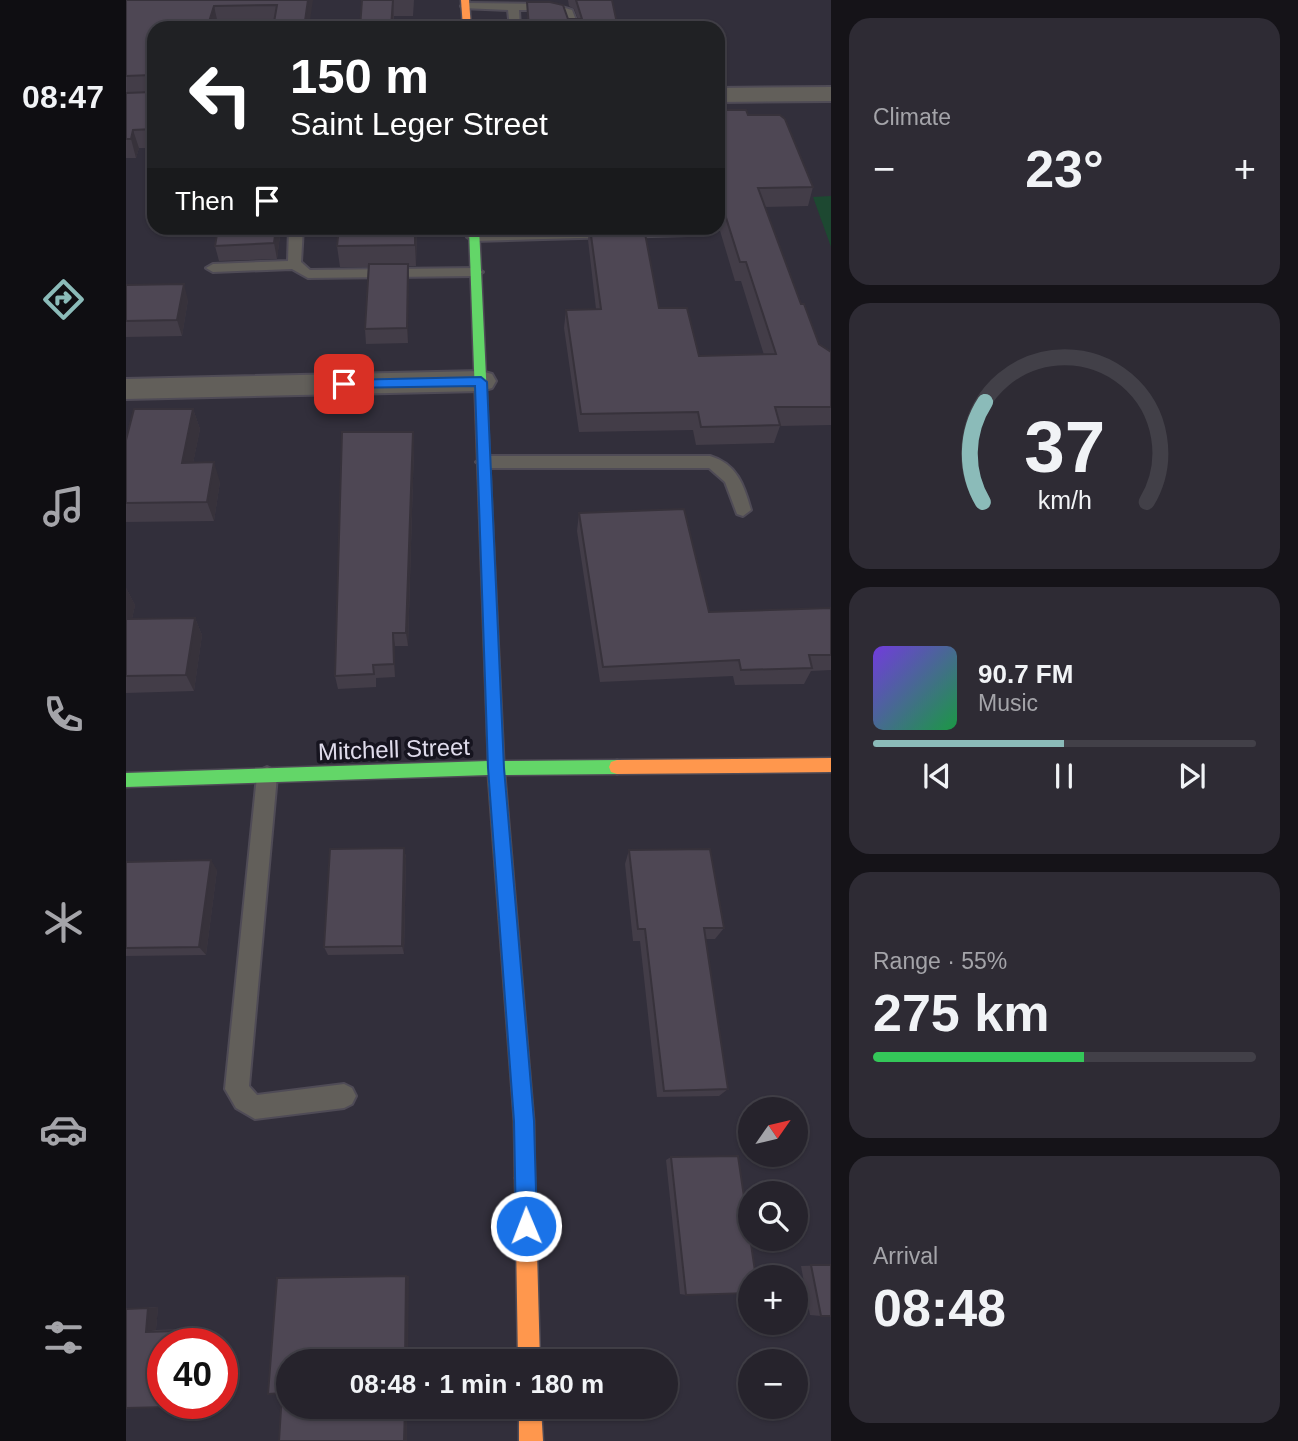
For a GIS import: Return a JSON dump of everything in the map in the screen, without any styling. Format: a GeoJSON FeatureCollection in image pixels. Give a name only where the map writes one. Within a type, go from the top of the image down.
{"type":"FeatureCollection","features":[{"type":"Feature","properties":{"kind":"street"},"geometry":{"type":"LineString","coordinates":[[466,3],[467,21]]}},
{"type":"Feature","properties":{"kind":"street"},"geometry":{"type":"LineString","coordinates":[[725,95],[831,94]]}},
{"type":"Feature","properties":{"kind":"street"},"geometry":{"type":"LineString","coordinates":[[474,235],[496,768],[524,1121],[529,1349]]}},
{"type":"Feature","properties":{"kind":"street"},"geometry":{"type":"LineString","coordinates":[[126,389],[481,382]]}},
{"type":"Feature","properties":{"kind":"street","name":"Mitchell Street"},"geometry":{"type":"LineString","coordinates":[[126,780],[496,768],[831,765]]}},
{"type":"Feature","properties":{"kind":"street"},"geometry":{"type":"LineString","coordinates":[[530,1419],[531,1441]]}},
{"type":"Feature","properties":{"kind":"lane"},"geometry":{"type":"LineString","coordinates":[[466,3],[520,4],[561,9],[568,12],[571,21]]}},
{"type":"Feature","properties":{"kind":"lane"},"geometry":{"type":"LineString","coordinates":[[296,235],[294,265],[298,271],[308,274],[476,272]]}},
{"type":"Feature","properties":{"kind":"lane"},"geometry":{"type":"LineString","coordinates":[[213,268],[294,265]]}},
{"type":"Feature","properties":{"kind":"lane"},"geometry":{"type":"LineString","coordinates":[[484,462],[710,461],[729,473],[736,484],[743,510]]}},
{"type":"Feature","properties":{"kind":"lane"},"geometry":{"type":"LineString","coordinates":[[267,776],[237,1088],[244,1100],[255,1107],[344,1096]]}},
{"type":"Feature","properties":{"kind":"green space"},"geometry":{"type":"Polygon","coordinates":[[[831,196],[831,247],[813,197],[831,196]]]}},
{"type":"Feature","properties":{"kind":"building"},"geometry":{"type":"Polygon","coordinates":[[[126,0],[308,0],[305,21],[274,21],[277,5],[214,6],[209,21],[147,21],[147,75],[126,76],[126,0]]]}},
{"type":"Feature","properties":{"kind":"building"},"geometry":{"type":"Polygon","coordinates":[[[362,0],[393,0],[392,21],[360,21],[362,0]]]}},
{"type":"Feature","properties":{"kind":"building"},"geometry":{"type":"Polygon","coordinates":[[[576,0],[612,0],[616,21],[528,21],[527,2],[563,5],[568,19],[582,19],[576,0]]]}},
{"type":"Feature","properties":{"kind":"building"},"geometry":{"type":"Polygon","coordinates":[[[147,92],[147,129],[133,130],[131,139],[126,139],[126,93],[147,92]]]}},
{"type":"Feature","properties":{"kind":"building"},"geometry":{"type":"Polygon","coordinates":[[[725,110],[746,110],[748,115],[780,115],[785,119],[813,187],[758,188],[801,304],[804,304],[819,344],[831,352],[831,407],[775,407],[780,425],[701,427],[698,412],[581,414],[566,310],[601,309],[591,235],[645,235],[659,308],[687,308],[699,356],[776,354],[746,262],[740,262],[725,214],[725,110]]]}},
{"type":"Feature","properties":{"kind":"building"},"geometry":{"type":"Polygon","coordinates":[[[217,235],[275,235],[274,243],[215,246],[217,235]]]}},
{"type":"Feature","properties":{"kind":"building"},"geometry":{"type":"Polygon","coordinates":[[[338,235],[415,235],[415,245],[337,246],[338,235]]]}},
{"type":"Feature","properties":{"kind":"building"},"geometry":{"type":"Polygon","coordinates":[[[369,264],[408,264],[407,328],[365,329],[369,264]]]}},
{"type":"Feature","properties":{"kind":"building"},"geometry":{"type":"Polygon","coordinates":[[[184,284],[177,320],[126,321],[126,285],[184,284]]]}},
{"type":"Feature","properties":{"kind":"building"},"geometry":{"type":"Polygon","coordinates":[[[134,409],[193,409],[182,463],[214,462],[207,502],[126,503],[126,440],[134,409]]]}},
{"type":"Feature","properties":{"kind":"building"},"geometry":{"type":"Polygon","coordinates":[[[342,432],[413,432],[406,633],[393,633],[394,664],[373,665],[374,674],[335,676],[342,432]]]}},
{"type":"Feature","properties":{"kind":"building"},"geometry":{"type":"Polygon","coordinates":[[[684,509],[709,612],[831,608],[831,655],[809,655],[812,668],[741,670],[739,660],[603,667],[579,513],[684,509]]]}},
{"type":"Feature","properties":{"kind":"building"},"geometry":{"type":"Polygon","coordinates":[[[195,618],[186,675],[126,676],[126,619],[195,618]]]}},
{"type":"Feature","properties":{"kind":"building"},"geometry":{"type":"Polygon","coordinates":[[[404,848],[402,946],[324,947],[330,849],[404,848]]]}},
{"type":"Feature","properties":{"kind":"building"},"geometry":{"type":"Polygon","coordinates":[[[710,849],[724,928],[704,928],[728,1089],[664,1091],[645,929],[638,929],[629,850],[710,849]]]}},
{"type":"Feature","properties":{"kind":"building"},"geometry":{"type":"Polygon","coordinates":[[[211,860],[199,947],[126,948],[126,862],[211,860]]]}},
{"type":"Feature","properties":{"kind":"building"},"geometry":{"type":"Polygon","coordinates":[[[738,1156],[742,1181],[738,1181],[738,1251],[752,1251],[754,1265],[738,1265],[738,1293],[686,1295],[671,1157],[738,1156]]]}},
{"type":"Feature","properties":{"kind":"building"},"geometry":{"type":"Polygon","coordinates":[[[811,1265],[831,1265],[831,1316],[821,1316],[811,1265]]]}},
{"type":"Feature","properties":{"kind":"building"},"geometry":{"type":"Polygon","coordinates":[[[406,1276],[405,1349],[276,1349],[276,1393],[268,1394],[277,1278],[406,1276]]]}},
{"type":"Feature","properties":{"kind":"building"},"geometry":{"type":"Polygon","coordinates":[[[148,1308],[147,1408],[126,1408],[126,1309],[148,1308]]]}},
{"type":"Feature","properties":{"kind":"building"},"geometry":{"type":"Polygon","coordinates":[[[280,1419],[405,1419],[404,1441],[279,1441],[280,1419]]]}},
{"type":"Feature","properties":{"kind":"traffic: fast"},"geometry":{"type":"LineString","coordinates":[[474,235],[496,768],[524,1121],[525,1178]]}},
{"type":"Feature","properties":{"kind":"traffic: fast"},"geometry":{"type":"LineString","coordinates":[[126,780],[496,768],[617,767]]}},
{"type":"Feature","properties":{"kind":"traffic: slow"},"geometry":{"type":"LineString","coordinates":[[465,0],[466,21]]}},
{"type":"Feature","properties":{"kind":"traffic: slow"},"geometry":{"type":"LineString","coordinates":[[617,767],[831,765]]}},
{"type":"Feature","properties":{"kind":"traffic: slow"},"geometry":{"type":"LineString","coordinates":[[525,1178],[529,1349]]}},
{"type":"Feature","properties":{"kind":"traffic: slow"},"geometry":{"type":"LineString","coordinates":[[530,1419],[531,1441]]}},
{"type":"Feature","properties":{"kind":"route"},"geometry":{"type":"LineString","coordinates":[[344,384],[481,382],[496,768],[524,1121],[526,1226]]}}]}
